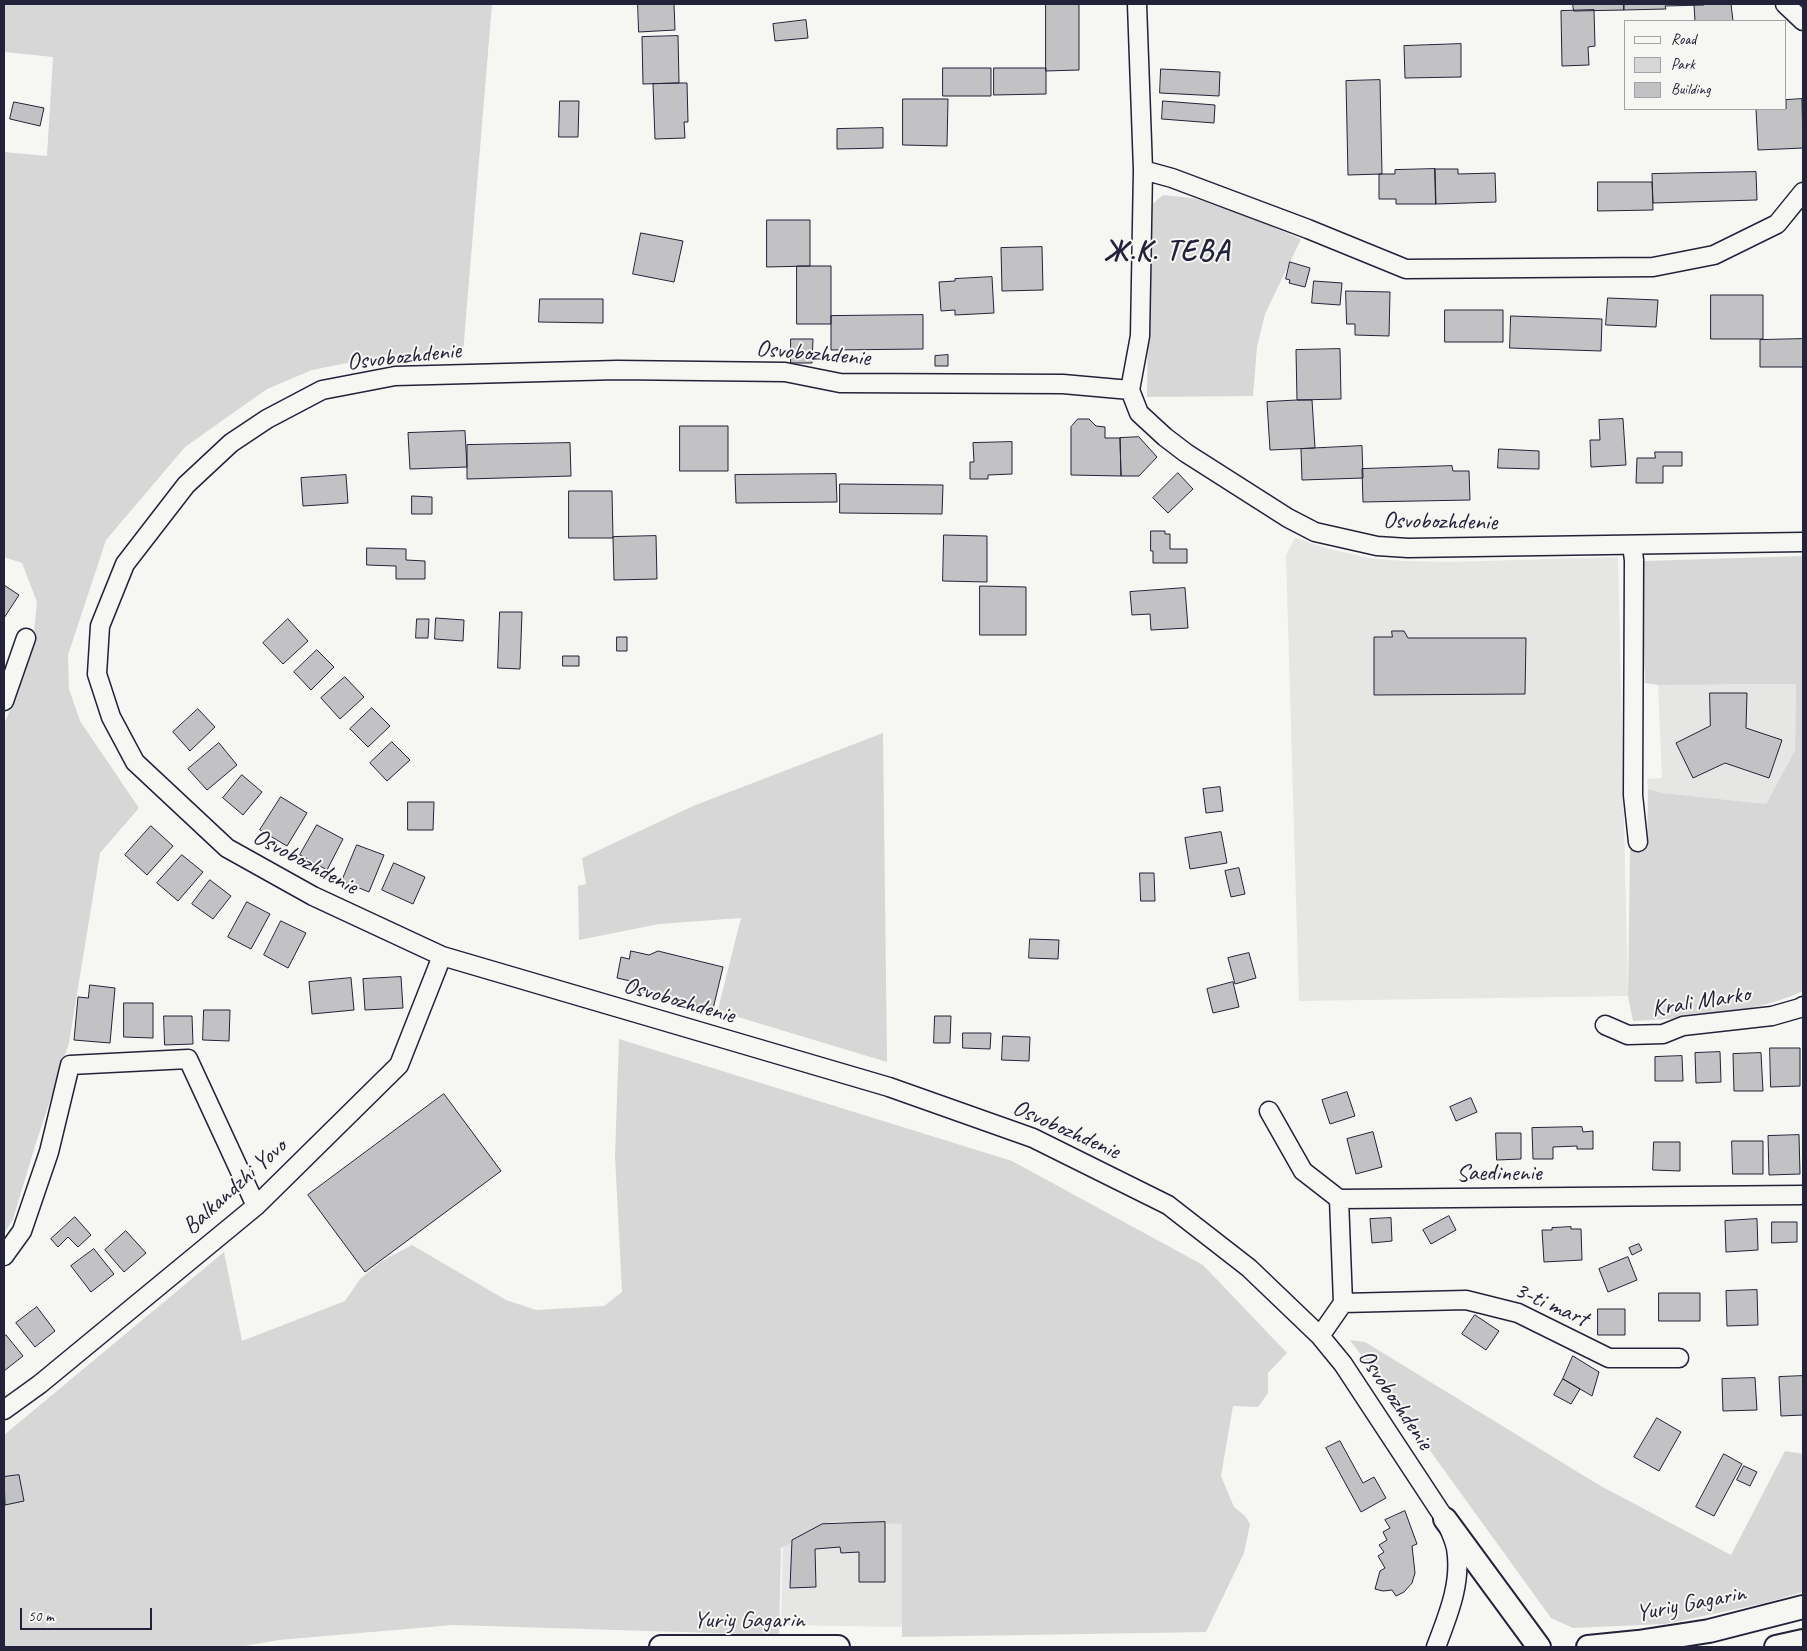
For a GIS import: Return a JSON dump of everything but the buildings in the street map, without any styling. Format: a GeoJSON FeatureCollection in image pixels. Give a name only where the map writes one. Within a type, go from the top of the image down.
{"type":"FeatureCollection","features":[{"type":"Feature","properties":{"kind":"street"},"geometry":{"type":"LineString","coordinates":[[1130,390],[1140,336],[1143,170],[1137,4]]}},
{"type":"Feature","properties":{"kind":"street"},"geometry":{"type":"LineString","coordinates":[[1785,4],[1803,20]]}},
{"type":"Feature","properties":{"kind":"street"},"geometry":{"type":"LineString","coordinates":[[1143,170],[1172,178],[1308,229],[1406,269],[1653,267],[1714,255],[1777,224],[1803,192]]}},
{"type":"Feature","properties":{"kind":"street","name":"Osvobozhdenie"},"geometry":{"type":"LineString","coordinates":[[1436,1647],[1453,1596],[1458,1566],[1456,1546],[1445,1519],[1343,1364],[1320,1336],[1249,1268],[1168,1204],[1033,1138],[890,1087],[442,956],[313,896],[227,848],[136,762],[111,717],[98,674],[100,626],[126,564],[186,484],[231,443],[267,419],[322,390],[395,376],[617,370],[785,372],[840,383],[1063,384],[1130,390],[1139,412],[1165,437],[1186,453],[1288,518],[1315,532],[1377,546],[1408,548],[1803,542]]}},
{"type":"Feature","properties":{"kind":"street"},"geometry":{"type":"LineString","coordinates":[[1632,545],[1634,560],[1633,795],[1638,842]]}},
{"type":"Feature","properties":{"kind":"street"},"geometry":{"type":"LineString","coordinates":[[4,701],[26,638]]}},
{"type":"Feature","properties":{"kind":"street","name":"Balkandzhi Yovo"},"geometry":{"type":"LineString","coordinates":[[4,1410],[40,1384],[256,1206],[399,1065],[442,956]]}},
{"type":"Feature","properties":{"kind":"street","name":"Krali Marko"},"geometry":{"type":"LineString","coordinates":[[1605,1025],[1628,1035],[1663,1034],[1683,1026],[1772,1016],[1803,1006]]}},
{"type":"Feature","properties":{"kind":"street"},"geometry":{"type":"LineString","coordinates":[[4,1256],[22,1231],[49,1152],[70,1065],[188,1059],[256,1206]]}},
{"type":"Feature","properties":{"kind":"street"},"geometry":{"type":"LineString","coordinates":[[1269,1111],[1303,1170],[1340,1198],[1343,1303],[1320,1336]]}},
{"type":"Feature","properties":{"kind":"street","name":"Saedinenie"},"geometry":{"type":"LineString","coordinates":[[1340,1198],[1803,1195]]}},
{"type":"Feature","properties":{"kind":"street","name":"3-ti mart"},"geometry":{"type":"LineString","coordinates":[[1343,1303],[1466,1300],[1518,1312],[1609,1358],[1679,1358]]}},
{"type":"Feature","properties":{"kind":"street"},"geometry":{"type":"LineString","coordinates":[[1445,1519],[1539,1647]]}},
{"type":"Feature","properties":{"kind":"street","name":"Yuriy Gagarin"},"geometry":{"type":"LineString","coordinates":[[1588,1647],[1638,1642],[1709,1631],[1803,1607]]}},
{"type":"Feature","properties":{"kind":"street"},"geometry":{"type":"LineString","coordinates":[[1776,1647],[1803,1641]]}},
{"type":"Feature","properties":{"kind":"street","name":"Yuriy Gagarin"},"geometry":{"type":"LineString","coordinates":[[661,1647],[838,1647]]}},
{"type":"Feature","properties":{"kind":"shaded area"},"geometry":{"type":"Polygon","coordinates":[[[1295,538],[1369,558],[1404,561],[1449,562],[1618,557],[1628,996],[1299,1001],[1286,555],[1295,538]]]}},
{"type":"Feature","properties":{"kind":"shaded area"},"geometry":{"type":"Polygon","coordinates":[[[1796,684],[1795,750],[1766,804],[1663,793],[1648,789],[1647,779],[1662,778],[1658,685],[1796,684]]]}},
{"type":"Feature","properties":{"kind":"shaded area"},"geometry":{"type":"Polygon","coordinates":[[[833,1511],[904,1515],[904,1627],[781,1625],[783,1538],[833,1511]]]}},
{"type":"Feature","properties":{"kind":"green space"},"geometry":{"type":"Polygon","coordinates":[[[4,4],[492,4],[463,353],[382,356],[312,370],[267,389],[185,447],[106,540],[68,655],[69,689],[80,721],[139,808],[100,853],[69,1043],[13,1219],[4,1234],[4,724],[17,694],[33,642],[37,602],[22,563],[4,557],[4,152],[47,156],[53,57],[4,52],[4,4]]]}},
{"type":"Feature","properties":{"kind":"green space"},"geometry":{"type":"Polygon","coordinates":[[[1163,195],[1193,198],[1254,219],[1301,239],[1265,314],[1257,347],[1253,396],[1147,397],[1149,207],[1163,195]]]}},
{"type":"Feature","properties":{"kind":"green space"},"geometry":{"type":"Polygon","coordinates":[[[1803,556],[1803,991],[1764,1005],[1720,1014],[1633,1021],[1628,996],[1630,849],[1647,847],[1648,789],[1663,793],[1766,804],[1795,750],[1796,684],[1658,685],[1645,683],[1641,571],[1644,561],[1803,556]]]}},
{"type":"Feature","properties":{"kind":"green space"},"geometry":{"type":"Polygon","coordinates":[[[883,733],[887,1062],[738,1017],[718,1009],[741,918],[659,924],[579,940],[578,886],[586,884],[582,858],[693,806],[883,733]]]}},
{"type":"Feature","properties":{"kind":"green space"},"geometry":{"type":"Polygon","coordinates":[[[619,1039],[1012,1161],[1203,1265],[1287,1353],[1268,1373],[1268,1393],[1258,1407],[1233,1406],[1221,1476],[1234,1507],[1245,1516],[1250,1524],[1244,1553],[1206,1632],[902,1637],[902,1524],[832,1521],[781,1548],[779,1635],[453,1625],[279,1640],[239,1647],[4,1647],[4,1435],[224,1252],[242,1341],[345,1301],[360,1279],[382,1261],[412,1245],[506,1300],[536,1310],[604,1306],[622,1292],[615,1156],[619,1039]]]}},
{"type":"Feature","properties":{"kind":"green space"},"geometry":{"type":"Polygon","coordinates":[[[1350,1340],[1365,1342],[1599,1485],[1731,1555],[1785,1451],[1803,1454],[1803,1592],[1765,1603],[1665,1624],[1573,1628],[1551,1618],[1350,1340]]]}},
{"type":"Feature","properties":{"kind":"district","name":"Ж.К. ТЕВА"},"geometry":{"type":"Point","coordinates":[1167,252]}}]}
